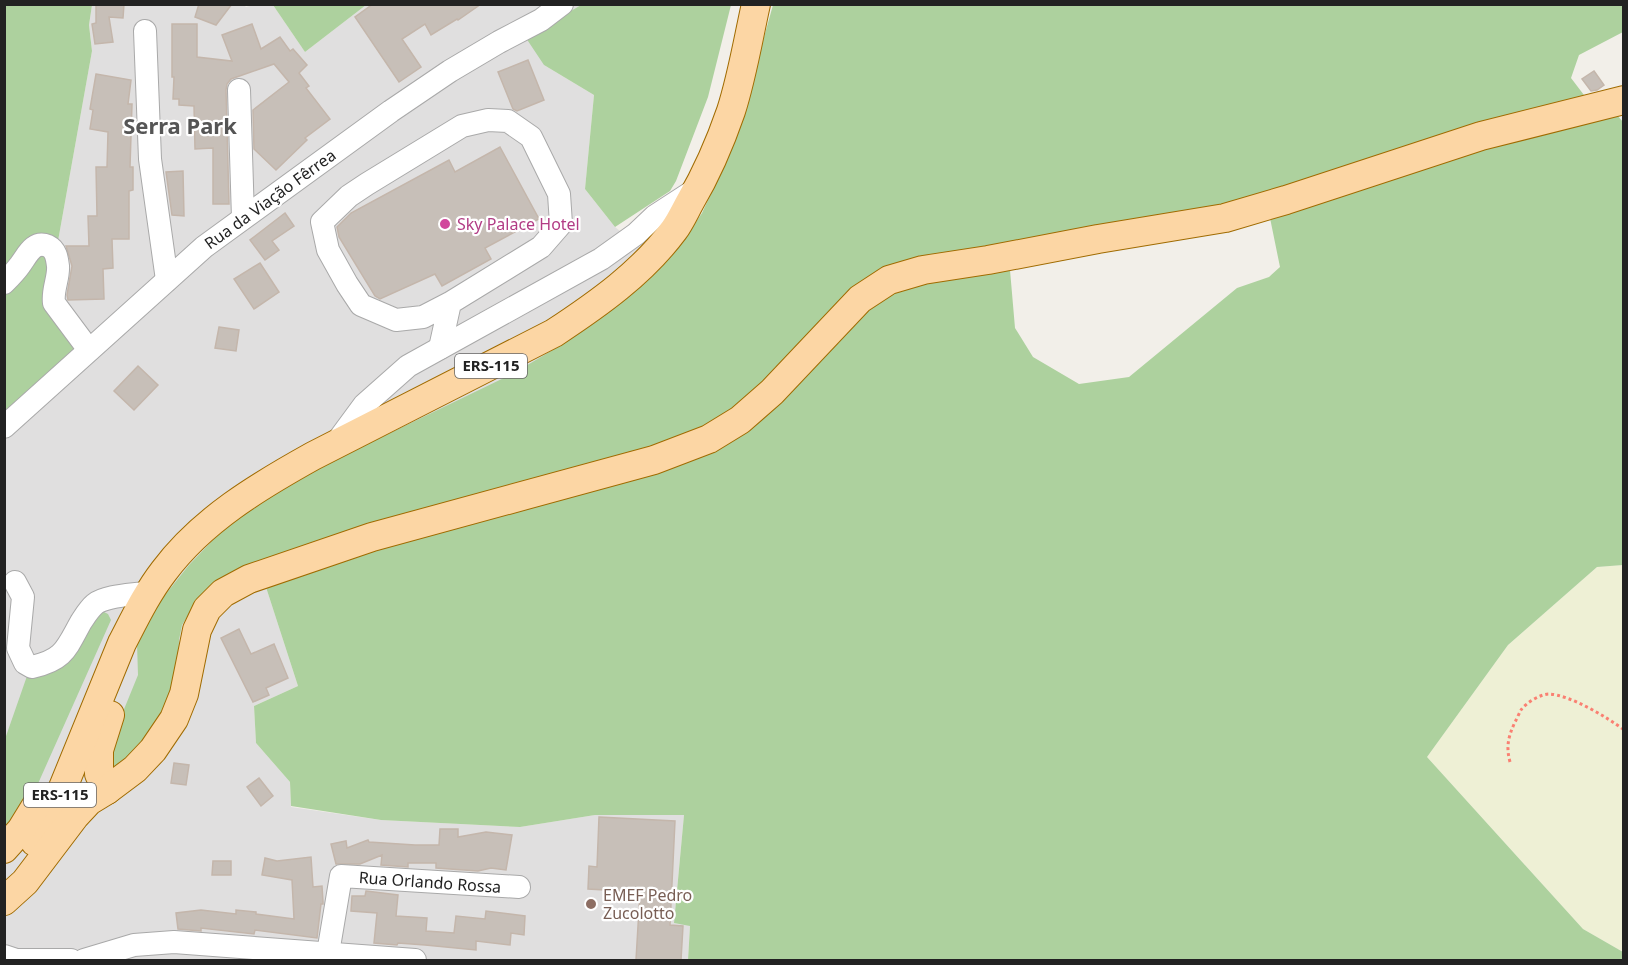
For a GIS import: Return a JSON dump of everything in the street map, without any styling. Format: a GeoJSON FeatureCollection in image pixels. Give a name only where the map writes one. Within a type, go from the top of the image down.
{"type":"FeatureCollection","features":[{"type":"Feature","properties":{"kind":"main road","name":"ERS-115"},"geometry":{"type":"LineString","coordinates":[[4,878],[19,864],[53,812],[122,643],[149,592],[166,568],[191,541],[217,517],[275,477],[554,333],[590,310],[624,283],[653,255],[675,229],[699,187],[718,145],[731,109],[756,4]]}},
{"type":"Feature","properties":{"kind":"main road"},"geometry":{"type":"LineString","coordinates":[[4,901],[25,882],[89,801],[135,769],[153,750],[174,719],[184,694],[197,630],[207,609],[223,593],[249,579],[372,537],[654,460],[709,439],[740,420],[772,392],[860,299],[888,280],[922,270],[1226,218],[1481,136],[1623,100]]}},
{"type":"Feature","properties":{"kind":"main road"},"geometry":{"type":"LineString","coordinates":[[107,790],[99,774],[99,750],[122,678],[122,643]]}},
{"type":"Feature","properties":{"kind":"main road","name":"ERS-115"},"geometry":{"type":"LineString","coordinates":[[4,849],[21,830],[98,702]]}},
{"type":"Feature","properties":{"kind":"street","name":"Rua da Viação Fêrrea"},"geometry":{"type":"LineString","coordinates":[[4,428],[204,247],[391,111],[499,42],[541,20],[562,4]]}},
{"type":"Feature","properties":{"kind":"street"},"geometry":{"type":"LineString","coordinates":[[145,31],[150,159],[167,280]]}},
{"type":"Feature","properties":{"kind":"street"},"geometry":{"type":"LineString","coordinates":[[239,90],[243,218]]}},
{"type":"Feature","properties":{"kind":"street"},"geometry":{"type":"LineString","coordinates":[[440,348],[450,303],[541,247],[561,224],[559,194],[531,137],[508,121],[488,120],[462,126],[349,195],[322,222],[328,250],[361,305],[396,320],[423,317],[450,303]]}},
{"type":"Feature","properties":{"kind":"street"},"geometry":{"type":"LineString","coordinates":[[333,446],[364,405],[408,366],[601,259],[636,234],[655,216],[699,187]]}},
{"type":"Feature","properties":{"kind":"street"},"geometry":{"type":"LineString","coordinates":[[4,283],[31,249],[38,245],[45,245],[52,249],[56,254],[58,269],[53,296],[54,303],[89,350]]}},
{"type":"Feature","properties":{"kind":"street"},"geometry":{"type":"LineString","coordinates":[[15,582],[23,597],[18,648],[25,663],[32,667],[56,659],[67,647],[86,613],[94,604],[103,600],[149,592]]}},
{"type":"Feature","properties":{"kind":"street","name":"Rua Orlando Rossa"},"geometry":{"type":"LineString","coordinates":[[328,953],[341,876],[519,887]]}},
{"type":"Feature","properties":{"kind":"street"},"geometry":{"type":"LineString","coordinates":[[84,960],[134,945],[174,942],[243,955],[328,953],[415,960]]}},
{"type":"Feature","properties":{"kind":"street"},"geometry":{"type":"LineString","coordinates":[[4,956],[16,960],[71,960]]}},
{"type":"Feature","properties":{"kind":"path"},"geometry":{"type":"LineString","coordinates":[[1510,762],[1506,750],[1512,729],[1522,709],[1536,698],[1547,694],[1586,706],[1623,730]]}},
{"type":"Feature","properties":{"kind":"shaded area"},"geometry":{"type":"Polygon","coordinates":[[[243,4],[246,7],[273,5],[305,52],[366,5],[581,5],[567,14],[544,65],[594,95],[585,189],[615,227],[804,379],[264,581],[298,686],[254,706],[256,743],[290,782],[291,807],[381,820],[520,827],[595,815],[684,815],[674,923],[690,925],[688,960],[5,960],[5,428],[60,303],[58,241],[92,51],[89,25],[92,5],[243,4]]]}},
{"type":"Feature","properties":{"kind":"green space"},"geometry":{"type":"Polygon","coordinates":[[[5,5],[92,5],[89,25],[92,51],[58,241],[5,273],[5,5]]]}},
{"type":"Feature","properties":{"kind":"green space"},"geometry":{"type":"Polygon","coordinates":[[[273,5],[366,5],[305,52],[273,5]]]}},
{"type":"Feature","properties":{"kind":"green space"},"geometry":{"type":"Polygon","coordinates":[[[581,5],[731,5],[708,97],[676,181],[670,191],[615,227],[585,189],[594,95],[544,65],[526,38],[581,5]]]}},
{"type":"Feature","properties":{"kind":"green space"},"geometry":{"type":"Polygon","coordinates":[[[773,5],[1623,5],[1623,32],[1579,55],[1571,78],[1587,99],[1259,199],[929,257],[704,430],[194,606],[182,625],[179,640],[177,690],[168,717],[111,774],[109,746],[138,675],[137,643],[161,600],[189,565],[214,539],[257,504],[328,463],[514,373],[556,348],[596,322],[624,300],[679,247],[702,213],[738,130],[773,5]]]}},
{"type":"Feature","properties":{"kind":"green space"},"geometry":{"type":"Polygon","coordinates":[[[1617,115],[1623,122],[1623,565],[1597,567],[1508,645],[1427,757],[1583,929],[1623,952],[1623,960],[688,960],[690,926],[674,923],[684,815],[595,815],[520,827],[381,820],[291,806],[290,782],[256,743],[254,706],[298,686],[264,581],[707,451],[862,314],[897,290],[913,285],[1010,270],[1015,328],[1033,357],[1079,384],[1129,377],[1237,288],[1269,277],[1280,267],[1270,218],[1447,159],[1617,115]]]}},
{"type":"Feature","properties":{"kind":"green space"},"geometry":{"type":"Polygon","coordinates":[[[44,251],[54,270],[81,347],[5,416],[5,292],[44,251]]]}},
{"type":"Feature","properties":{"kind":"green space"},"geometry":{"type":"Polygon","coordinates":[[[1623,565],[1623,952],[1583,929],[1427,757],[1508,645],[1597,567],[1623,565]]]}},
{"type":"Feature","properties":{"kind":"green space"},"geometry":{"type":"Polygon","coordinates":[[[102,611],[108,614],[111,620],[20,824],[5,844],[5,739],[27,676],[38,677],[51,673],[92,616],[102,611]]]}},
{"type":"Feature","properties":{"kind":"building"},"geometry":{"type":"Polygon","coordinates":[[[96,4],[124,4],[123,18],[109,17],[113,42],[95,44],[92,24],[96,23],[96,4]]]}},
{"type":"Feature","properties":{"kind":"building"},"geometry":{"type":"Polygon","coordinates":[[[199,4],[232,4],[216,25],[195,17],[199,4]]]}},
{"type":"Feature","properties":{"kind":"building"},"geometry":{"type":"Polygon","coordinates":[[[373,4],[481,4],[431,35],[425,24],[402,39],[421,67],[399,82],[355,17],[373,4]]]}},
{"type":"Feature","properties":{"kind":"building"},"geometry":{"type":"Polygon","coordinates":[[[172,24],[197,24],[197,57],[232,61],[222,35],[252,24],[261,49],[280,37],[290,51],[293,49],[307,65],[299,73],[309,86],[306,88],[330,119],[305,138],[307,140],[276,170],[254,149],[253,110],[289,82],[274,64],[231,79],[226,90],[229,204],[213,204],[213,148],[195,149],[194,106],[179,105],[179,99],[173,99],[172,24]]]}},
{"type":"Feature","properties":{"kind":"building"},"geometry":{"type":"Polygon","coordinates":[[[528,60],[544,100],[517,111],[513,109],[498,72],[528,60]]]}},
{"type":"Feature","properties":{"kind":"building"},"geometry":{"type":"Polygon","coordinates":[[[1594,71],[1604,85],[1591,91],[1582,79],[1594,71]]]}},
{"type":"Feature","properties":{"kind":"building"},"geometry":{"type":"Polygon","coordinates":[[[96,74],[131,80],[128,104],[132,104],[130,167],[133,167],[133,190],[129,191],[129,239],[112,239],[113,268],[103,269],[104,299],[68,300],[72,266],[66,246],[89,246],[88,216],[97,216],[96,167],[107,167],[108,132],[90,129],[93,110],[90,109],[96,74]]]}},
{"type":"Feature","properties":{"kind":"building"},"geometry":{"type":"Polygon","coordinates":[[[500,147],[539,219],[485,248],[491,259],[442,286],[435,274],[380,299],[375,296],[339,237],[337,227],[351,213],[449,160],[455,172],[500,147]]]}},
{"type":"Feature","properties":{"kind":"building"},"geometry":{"type":"Polygon","coordinates":[[[183,171],[184,216],[172,215],[166,172],[183,171]]]}},
{"type":"Feature","properties":{"kind":"building"},"geometry":{"type":"Polygon","coordinates":[[[285,213],[294,226],[272,241],[279,250],[265,260],[250,240],[285,213]]]}},
{"type":"Feature","properties":{"kind":"building"},"geometry":{"type":"Polygon","coordinates":[[[260,263],[279,292],[254,309],[234,279],[260,263]]]}},
{"type":"Feature","properties":{"kind":"building"},"geometry":{"type":"Polygon","coordinates":[[[219,327],[239,330],[236,351],[215,348],[219,327]]]}},
{"type":"Feature","properties":{"kind":"building"},"geometry":{"type":"Polygon","coordinates":[[[138,366],[158,385],[134,410],[114,391],[138,366]]]}},
{"type":"Feature","properties":{"kind":"building"},"geometry":{"type":"Polygon","coordinates":[[[239,629],[251,654],[274,644],[288,678],[266,688],[269,695],[253,702],[221,638],[239,629]]]}},
{"type":"Feature","properties":{"kind":"building"},"geometry":{"type":"Polygon","coordinates":[[[174,763],[189,765],[186,785],[171,783],[174,763]]]}},
{"type":"Feature","properties":{"kind":"building"},"geometry":{"type":"Polygon","coordinates":[[[259,778],[273,796],[261,806],[247,787],[259,778]]]}},
{"type":"Feature","properties":{"kind":"building"},"geometry":{"type":"Polygon","coordinates":[[[599,817],[675,821],[670,925],[683,926],[681,960],[636,960],[640,892],[588,889],[589,866],[597,867],[599,817]]]}},
{"type":"Feature","properties":{"kind":"building"},"geometry":{"type":"Polygon","coordinates":[[[440,829],[458,829],[458,837],[486,832],[512,835],[506,870],[436,868],[436,863],[408,863],[408,867],[381,865],[382,855],[360,864],[336,864],[331,844],[346,841],[347,848],[368,840],[369,842],[439,845],[440,829]]]}},
{"type":"Feature","properties":{"kind":"building"},"geometry":{"type":"Polygon","coordinates":[[[311,857],[313,887],[322,886],[323,904],[321,904],[317,938],[255,930],[254,934],[201,928],[201,931],[178,929],[176,913],[201,910],[236,914],[236,910],[294,919],[292,880],[262,875],[265,858],[277,861],[311,857]]]}},
{"type":"Feature","properties":{"kind":"building"},"geometry":{"type":"Polygon","coordinates":[[[213,861],[231,861],[231,875],[212,875],[213,861]]]}},
{"type":"Feature","properties":{"kind":"building"},"geometry":{"type":"Polygon","coordinates":[[[366,891],[398,895],[396,916],[427,918],[426,931],[454,933],[456,916],[485,919],[486,911],[525,916],[524,935],[511,933],[510,945],[476,941],[476,950],[374,943],[377,913],[351,911],[352,896],[365,896],[366,891]]]}},
{"type":"Feature","properties":{"kind":"place","name":"Sky Palace Hotel"},"geometry":{"type":"Point","coordinates":[445,224]}},
{"type":"Feature","properties":{"kind":"place","name":"EMEF Pedro Zucolotto"},"geometry":{"type":"Point","coordinates":[591,904]}},
{"type":"Feature","properties":{"kind":"district","name":"Serra Park"},"geometry":{"type":"Point","coordinates":[180,126]}}]}
